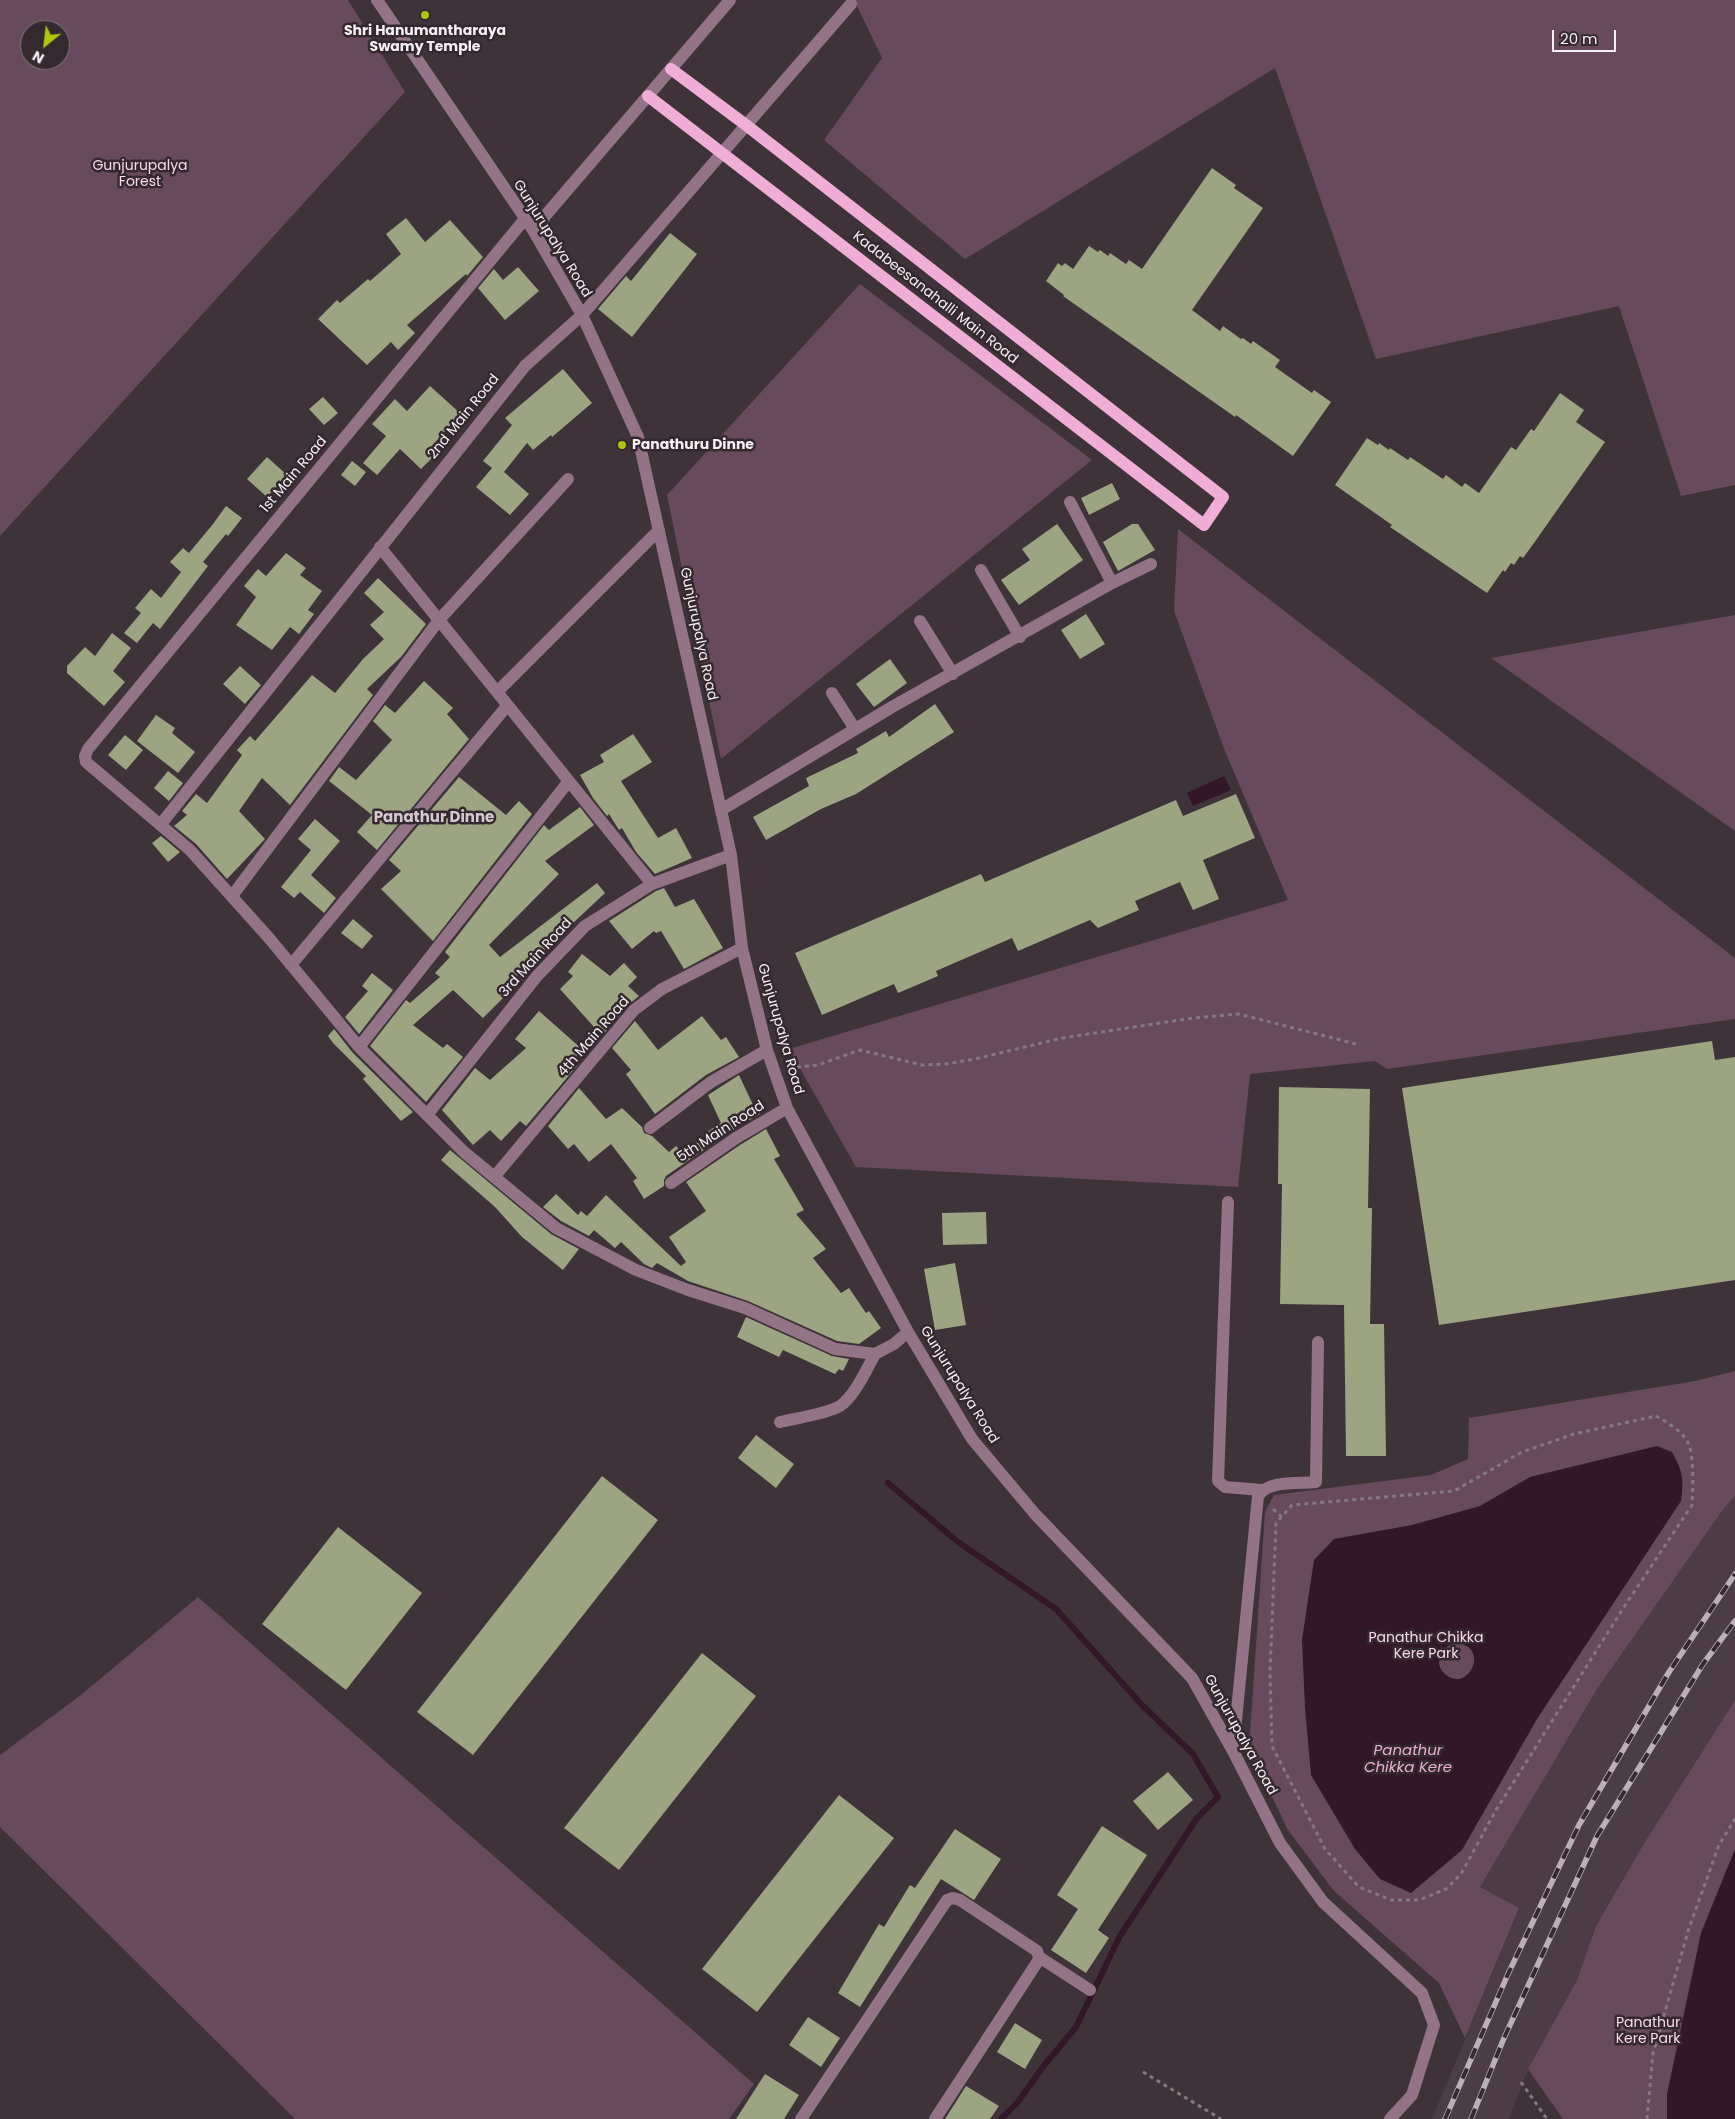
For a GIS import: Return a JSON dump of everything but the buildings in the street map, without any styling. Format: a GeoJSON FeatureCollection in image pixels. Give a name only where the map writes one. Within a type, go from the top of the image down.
{"type":"FeatureCollection","features":[{"type":"Feature","properties":{"kind":"main road","name":"Kadabeesanahalli Main Road"},"geometry":{"type":"LineString","coordinates":[[648,96],[1204,525],[1223,497],[671,69]]}},
{"type":"Feature","properties":{"kind":"street","name":"Gunjurupalya Road"},"geometry":{"type":"LineString","coordinates":[[377,0],[529,225],[582,315],[638,437],[731,855],[742,948],[767,1050],[787,1108],[908,1332],[972,1439],[1035,1514],[1192,1678],[1233,1751],[1280,1842],[1323,1902],[1422,1993],[1434,2025],[1412,2095],[1390,2119]]}},
{"type":"Feature","properties":{"kind":"street","name":"1st Main Road"},"geometry":{"type":"LineString","coordinates":[[161,824],[86,762],[85,756],[88,749],[529,225],[648,96],[730,0]]}},
{"type":"Feature","properties":{"kind":"street","name":"2nd Main Road"},"geometry":{"type":"LineString","coordinates":[[161,824],[524,366],[582,315],[851,4]]}},
{"type":"Feature","properties":{"kind":"street"},"geometry":{"type":"LineString","coordinates":[[232,896],[439,620],[568,479]]}},
{"type":"Feature","properties":{"kind":"street"},"geometry":{"type":"LineString","coordinates":[[1070,502],[1112,584]]}},
{"type":"Feature","properties":{"kind":"street"},"geometry":{"type":"LineString","coordinates":[[497,692],[660,530]]}},
{"type":"Feature","properties":{"kind":"street"},"geometry":{"type":"LineString","coordinates":[[380,547],[652,884]]}},
{"type":"Feature","properties":{"kind":"street"},"geometry":{"type":"LineString","coordinates":[[721,810],[855,729],[1112,584],[1151,564]]}},
{"type":"Feature","properties":{"kind":"street"},"geometry":{"type":"LineString","coordinates":[[981,570],[1020,637]]}},
{"type":"Feature","properties":{"kind":"street"},"geometry":{"type":"LineString","coordinates":[[920,621],[952,674]]}},
{"type":"Feature","properties":{"kind":"street"},"geometry":{"type":"LineString","coordinates":[[832,693],[855,729]]}},
{"type":"Feature","properties":{"kind":"street"},"geometry":{"type":"LineString","coordinates":[[292,966],[507,706]]}},
{"type":"Feature","properties":{"kind":"street"},"geometry":{"type":"LineString","coordinates":[[359,1047],[569,781]]}},
{"type":"Feature","properties":{"kind":"street"},"geometry":{"type":"LineString","coordinates":[[161,824],[190,850],[232,896],[359,1047],[464,1152],[556,1228],[636,1270],[688,1290],[745,1308],[835,1350],[875,1354]]}},
{"type":"Feature","properties":{"kind":"street","name":"3rd Main Road"},"geometry":{"type":"LineString","coordinates":[[427,1115],[537,976],[585,926],[652,884],[731,855]]}},
{"type":"Feature","properties":{"kind":"street","name":"4th Main Road"},"geometry":{"type":"LineString","coordinates":[[495,1176],[634,1010],[662,989],[742,948]]}},
{"type":"Feature","properties":{"kind":"street"},"geometry":{"type":"LineString","coordinates":[[650,1128],[712,1082],[767,1050]]}},
{"type":"Feature","properties":{"kind":"street","name":"5th Main Road"},"geometry":{"type":"LineString","coordinates":[[671,1183],[736,1138],[787,1108]]}},
{"type":"Feature","properties":{"kind":"street"},"geometry":{"type":"LineString","coordinates":[[1228,1202],[1218,1481],[1225,1487],[1262,1490],[1271,1486],[1316,1482],[1318,1342]]}},
{"type":"Feature","properties":{"kind":"street"},"geometry":{"type":"LineString","coordinates":[[780,1422],[840,1406],[853,1391],[875,1354],[894,1344],[908,1332]]}},
{"type":"Feature","properties":{"kind":"street"},"geometry":{"type":"LineString","coordinates":[[1233,1751],[1258,1496],[1262,1490]]}},
{"type":"Feature","properties":{"kind":"street"},"geometry":{"type":"LineString","coordinates":[[801,2119],[946,1900],[953,1898],[960,1900],[1037,1951],[1038,1961],[935,2119]]}},
{"type":"Feature","properties":{"kind":"street"},"geometry":{"type":"LineString","coordinates":[[1038,1956],[1090,1990]]}},
{"type":"Feature","properties":{"kind":"path"},"geometry":{"type":"LineString","coordinates":[[774,1071],[818,1064],[860,1050],[922,1064],[946,1064],[1062,1038],[1193,1018],[1239,1014],[1360,1045]]}},
{"type":"Feature","properties":{"kind":"path"},"geometry":{"type":"LineString","coordinates":[[1656,1416],[1671,1424],[1689,1444],[1694,1486],[1692,1505],[1622,1610],[1496,1810],[1461,1874],[1446,1889],[1419,1900],[1391,1900],[1359,1887],[1325,1849],[1272,1746],[1270,1673],[1276,1523],[1292,1505],[1454,1491],[1522,1452],[1574,1434],[1656,1416]]}},
{"type":"Feature","properties":{"kind":"path"},"geometry":{"type":"LineString","coordinates":[[1647,2119],[1653,2053],[1689,1928],[1719,1845],[1735,1819]]}},
{"type":"Feature","properties":{"kind":"path"},"geometry":{"type":"LineString","coordinates":[[1143,2072],[1221,2119]]}},
{"type":"Feature","properties":{"kind":"path"},"geometry":{"type":"LineString","coordinates":[[1521,2082],[1547,2119]]}},
{"type":"Feature","properties":{"kind":"shaded area"},"geometry":{"type":"Polygon","coordinates":[[[1735,1496],[1735,1700],[1643,1845],[1596,1926],[1577,1980],[1528,2069],[1509,2119],[1432,2119],[1519,1909],[1480,1887],[1597,1689],[1722,1511],[1735,1496]]]}},
{"type":"Feature","properties":{"kind":"green space","name":"Gunjurupalya Forest"},"geometry":{"type":"Polygon","coordinates":[[[0,0],[348,0],[405,92],[0,536],[0,0]]]}},
{"type":"Feature","properties":{"kind":"green space"},"geometry":{"type":"Polygon","coordinates":[[[854,0],[1735,0],[1735,485],[1681,496],[1619,306],[1376,359],[1275,68],[965,259],[824,140],[882,58],[854,0]]]}},
{"type":"Feature","properties":{"kind":"green space"},"geometry":{"type":"Polygon","coordinates":[[[860,284],[1092,460],[721,759],[667,495],[860,284]]]}},
{"type":"Feature","properties":{"kind":"green space"},"geometry":{"type":"Polygon","coordinates":[[[1178,529],[1735,958],[1735,1019],[1387,1069],[1375,1061],[1250,1074],[1238,1187],[856,1167],[789,1049],[1288,900],[1225,751],[1174,611],[1178,529]]]}},
{"type":"Feature","properties":{"kind":"green space"},"geometry":{"type":"Polygon","coordinates":[[[1735,615],[1735,831],[1491,658],[1735,615]]]}},
{"type":"Feature","properties":{"kind":"green space","name":"Panathur Chikka Kere Park"},"geometry":{"type":"Polygon","coordinates":[[[1735,1371],[1735,1496],[1722,1511],[1597,1689],[1480,1887],[1519,1908],[1465,2038],[1439,1983],[1334,1891],[1288,1830],[1249,1749],[1265,1512],[1274,1495],[1431,1475],[1468,1459],[1469,1418],[1695,1381],[1735,1371]]]}},
{"type":"Feature","properties":{"kind":"green space"},"geometry":{"type":"Polygon","coordinates":[[[198,1597],[754,2084],[729,2119],[295,2119],[0,1827],[0,1755],[81,1695],[198,1597]]]}},
{"type":"Feature","properties":{"kind":"green space","name":"Panathur Kere Park"},"geometry":{"type":"Polygon","coordinates":[[[1735,1700],[1735,2119],[1563,2119],[1528,2069],[1577,1980],[1596,1926],[1643,1845],[1735,1700]]]}},
{"type":"Feature","properties":{"kind":"water"},"geometry":{"type":"Polygon","coordinates":[[[1224,776],[1231,790],[1193,806],[1187,793],[1224,776]]]}},
{"type":"Feature","properties":{"kind":"water","name":"Panathur Chikka Kere"},"geometry":{"type":"Polygon","coordinates":[[[1657,1446],[1672,1452],[1678,1465],[1682,1476],[1681,1501],[1537,1719],[1462,1850],[1411,1893],[1380,1879],[1355,1849],[1311,1775],[1305,1708],[1302,1640],[1314,1560],[1334,1539],[1412,1525],[1480,1506],[1530,1477],[1657,1446]],[[1454,1643],[1449,1645],[1440,1656],[1441,1670],[1454,1679],[1462,1678],[1473,1667],[1472,1651],[1466,1645],[1454,1643]]]}},
{"type":"Feature","properties":{"kind":"water"},"geometry":{"type":"Polygon","coordinates":[[[1735,1849],[1735,2119],[1667,2119],[1667,2094],[1701,1933],[1735,1849]]]}},
{"type":"Feature","properties":{"kind":"waterway"},"geometry":{"type":"LineString","coordinates":[[888,1483],[958,1542],[1056,1609],[1142,1705],[1193,1754],[1218,1797],[1197,1818],[1120,1936],[1076,2027],[1042,2068],[1018,2102],[1001,2119]]}},
{"type":"Feature","properties":{"kind":"railway"},"geometry":{"type":"LineString","coordinates":[[1445,2119],[1508,1974],[1579,1825],[1669,1672],[1735,1574]]}},
{"type":"Feature","properties":{"kind":"railway"},"geometry":{"type":"LineString","coordinates":[[1471,2119],[1504,2038],[1597,1836],[1703,1664],[1735,1621]]}},
{"type":"Feature","properties":{"kind":"place","name":"Shri Hanumantharaya Swamy Temple"},"geometry":{"type":"Point","coordinates":[425,15]}},
{"type":"Feature","properties":{"kind":"place","name":"Panathuru Dinne"},"geometry":{"type":"Point","coordinates":[622,445]}},
{"type":"Feature","properties":{"kind":"district","name":"Panathur Dinne"},"geometry":{"type":"Point","coordinates":[434,818]}}]}
